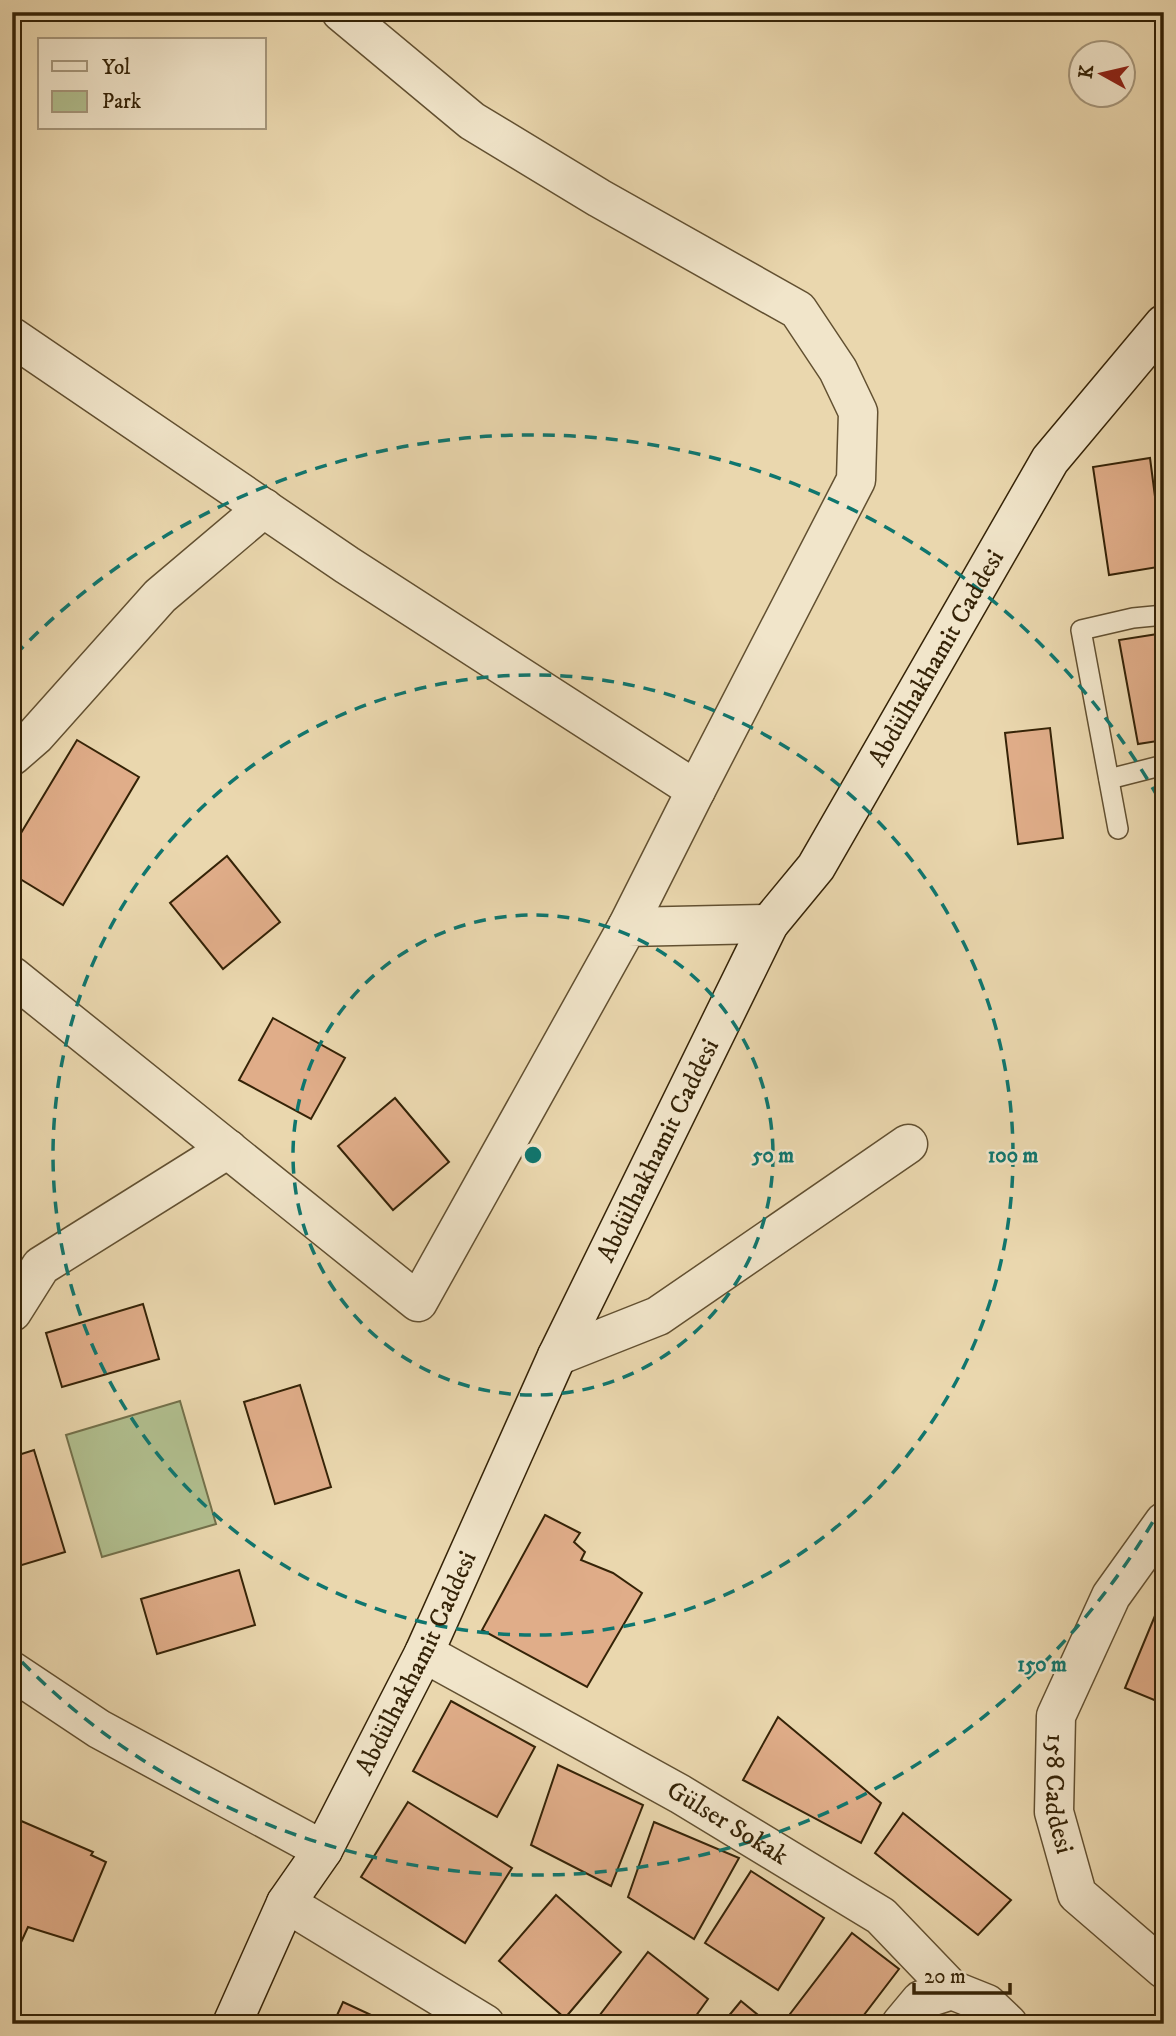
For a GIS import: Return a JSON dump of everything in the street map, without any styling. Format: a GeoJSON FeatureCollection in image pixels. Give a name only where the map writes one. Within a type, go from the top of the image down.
{"type":"FeatureCollection","features":[{"type":"Feature","properties":{"kind":"street"},"geometry":{"type":"LineString","coordinates":[[12,976],[418,1302],[627,927],[856,480],[858,412],[838,370],[798,310],[599,198],[472,121],[341,12]]}},
{"type":"Feature","properties":{"kind":"street","name":"Abdülhakhamit Caddesi"},"geometry":{"type":"LineString","coordinates":[[232,2024],[286,1903],[323,1850],[424,1653],[557,1356],[769,924],[816,867],[1050,460],[1164,324]]}},
{"type":"Feature","properties":{"kind":"street"},"geometry":{"type":"LineString","coordinates":[[12,337],[264,508],[696,790]]}},
{"type":"Feature","properties":{"kind":"street"},"geometry":{"type":"LineString","coordinates":[[12,755],[35,736],[160,596],[264,508]]}},
{"type":"Feature","properties":{"kind":"street"},"geometry":{"type":"LineString","coordinates":[[627,927],[769,924]]}},
{"type":"Feature","properties":{"kind":"street"},"geometry":{"type":"LineString","coordinates":[[557,1356],[658,1317],[908,1144]]}},
{"type":"Feature","properties":{"kind":"street"},"geometry":{"type":"LineString","coordinates":[[12,1312],[41,1266],[228,1149]]}},
{"type":"Feature","properties":{"kind":"street","name":"158 Caddesi"},"geometry":{"type":"LineString","coordinates":[[1164,1522],[1111,1596],[1056,1716],[1054,1812],[1077,1894],[1164,1969]]}},
{"type":"Feature","properties":{"kind":"street","name":"Gülser Sokak"},"geometry":{"type":"LineString","coordinates":[[424,1653],[680,1794],[881,1916],[952,1990],[987,2004],[1008,2024]]}},
{"type":"Feature","properties":{"kind":"street"},"geometry":{"type":"LineString","coordinates":[[12,1671],[99,1729],[323,1850]]}},
{"type":"Feature","properties":{"kind":"street"},"geometry":{"type":"LineString","coordinates":[[286,1903],[485,2024]]}},
{"type":"Feature","properties":{"kind":"street"},"geometry":{"type":"LineString","coordinates":[[901,2024],[921,2000],[952,1990]]}},
{"type":"Feature","properties":{"kind":"lane"},"geometry":{"type":"LineString","coordinates":[[1118,829],[1080,630],[1133,618],[1164,615]]}},
{"type":"Feature","properties":{"kind":"lane"},"geometry":{"type":"LineString","coordinates":[[1109,779],[1164,765]]}},
{"type":"Feature","properties":{"kind":"green space"},"geometry":{"type":"Polygon","coordinates":[[[180,1401],[216,1524],[102,1557],[66,1435],[180,1401]]]}},
{"type":"Feature","properties":{"kind":"building"},"geometry":{"type":"Polygon","coordinates":[[[1150,458],[1164,566],[1109,575],[1093,467],[1150,458]]]}},
{"type":"Feature","properties":{"kind":"building"},"geometry":{"type":"Polygon","coordinates":[[[1164,633],[1164,740],[1138,744],[1119,640],[1164,633]]]}},
{"type":"Feature","properties":{"kind":"building"},"geometry":{"type":"Polygon","coordinates":[[[1050,728],[1063,838],[1018,844],[1005,733],[1050,728]]]}},
{"type":"Feature","properties":{"kind":"building"},"geometry":{"type":"Polygon","coordinates":[[[77,740],[139,777],[63,905],[12,874],[12,848],[77,740]]]}},
{"type":"Feature","properties":{"kind":"building"},"geometry":{"type":"Polygon","coordinates":[[[227,856],[280,922],[223,969],[170,903],[227,856]]]}},
{"type":"Feature","properties":{"kind":"building"},"geometry":{"type":"Polygon","coordinates":[[[273,1018],[345,1058],[311,1119],[239,1080],[273,1018]]]}},
{"type":"Feature","properties":{"kind":"building"},"geometry":{"type":"Polygon","coordinates":[[[395,1098],[449,1162],[393,1210],[338,1146],[395,1098]]]}},
{"type":"Feature","properties":{"kind":"building"},"geometry":{"type":"Polygon","coordinates":[[[143,1304],[159,1359],[62,1387],[46,1333],[143,1304]]]}},
{"type":"Feature","properties":{"kind":"building"},"geometry":{"type":"Polygon","coordinates":[[[300,1385],[331,1487],[275,1504],[244,1402],[300,1385]]]}},
{"type":"Feature","properties":{"kind":"building"},"geometry":{"type":"Polygon","coordinates":[[[34,1450],[65,1552],[12,1568],[12,1457],[34,1450]]]}},
{"type":"Feature","properties":{"kind":"building"},"geometry":{"type":"Polygon","coordinates":[[[545,1515],[580,1533],[574,1542],[585,1552],[581,1560],[613,1573],[642,1593],[587,1687],[482,1630],[545,1515]]]}},
{"type":"Feature","properties":{"kind":"building"},"geometry":{"type":"Polygon","coordinates":[[[239,1570],[255,1625],[157,1654],[141,1599],[239,1570]]]}},
{"type":"Feature","properties":{"kind":"building"},"geometry":{"type":"Polygon","coordinates":[[[1164,1594],[1164,1704],[1125,1688],[1164,1594]]]}},
{"type":"Feature","properties":{"kind":"building"},"geometry":{"type":"Polygon","coordinates":[[[451,1701],[535,1747],[497,1817],[413,1771],[451,1701]]]}},
{"type":"Feature","properties":{"kind":"building"},"geometry":{"type":"Polygon","coordinates":[[[778,1717],[881,1803],[861,1843],[743,1780],[778,1717]]]}},
{"type":"Feature","properties":{"kind":"building"},"geometry":{"type":"Polygon","coordinates":[[[558,1765],[643,1805],[611,1886],[531,1845],[558,1765]]]}},
{"type":"Feature","properties":{"kind":"building"},"geometry":{"type":"Polygon","coordinates":[[[408,1802],[512,1868],[465,1943],[361,1877],[408,1802]]]}},
{"type":"Feature","properties":{"kind":"building"},"geometry":{"type":"Polygon","coordinates":[[[903,1813],[1011,1900],[978,1935],[875,1853],[903,1813]]]}},
{"type":"Feature","properties":{"kind":"building"},"geometry":{"type":"Polygon","coordinates":[[[12,1817],[93,1852],[91,1855],[106,1862],[73,1941],[28,1927],[12,1962],[12,1817]]]}},
{"type":"Feature","properties":{"kind":"building"},"geometry":{"type":"Polygon","coordinates":[[[654,1822],[739,1858],[694,1939],[628,1897],[654,1822]]]}},
{"type":"Feature","properties":{"kind":"building"},"geometry":{"type":"Polygon","coordinates":[[[751,1871],[824,1918],[778,1990],[705,1943],[751,1871]]]}},
{"type":"Feature","properties":{"kind":"building"},"geometry":{"type":"Polygon","coordinates":[[[556,1895],[621,1952],[565,2018],[499,1961],[556,1895]]]}},
{"type":"Feature","properties":{"kind":"building"},"geometry":{"type":"Polygon","coordinates":[[[852,1933],[899,1969],[857,2024],[803,2024],[790,2014],[852,1933]]]}},
{"type":"Feature","properties":{"kind":"building"},"geometry":{"type":"Polygon","coordinates":[[[648,1952],[708,1999],[690,2024],[593,2024],[648,1952]]]}},
{"type":"Feature","properties":{"kind":"building"},"geometry":{"type":"Polygon","coordinates":[[[741,2001],[769,2024],[722,2024],[741,2001]]]}},
{"type":"Feature","properties":{"kind":"building"},"geometry":{"type":"Polygon","coordinates":[[[343,2002],[382,2020],[380,2024],[333,2024],[343,2002]]]}}]}
